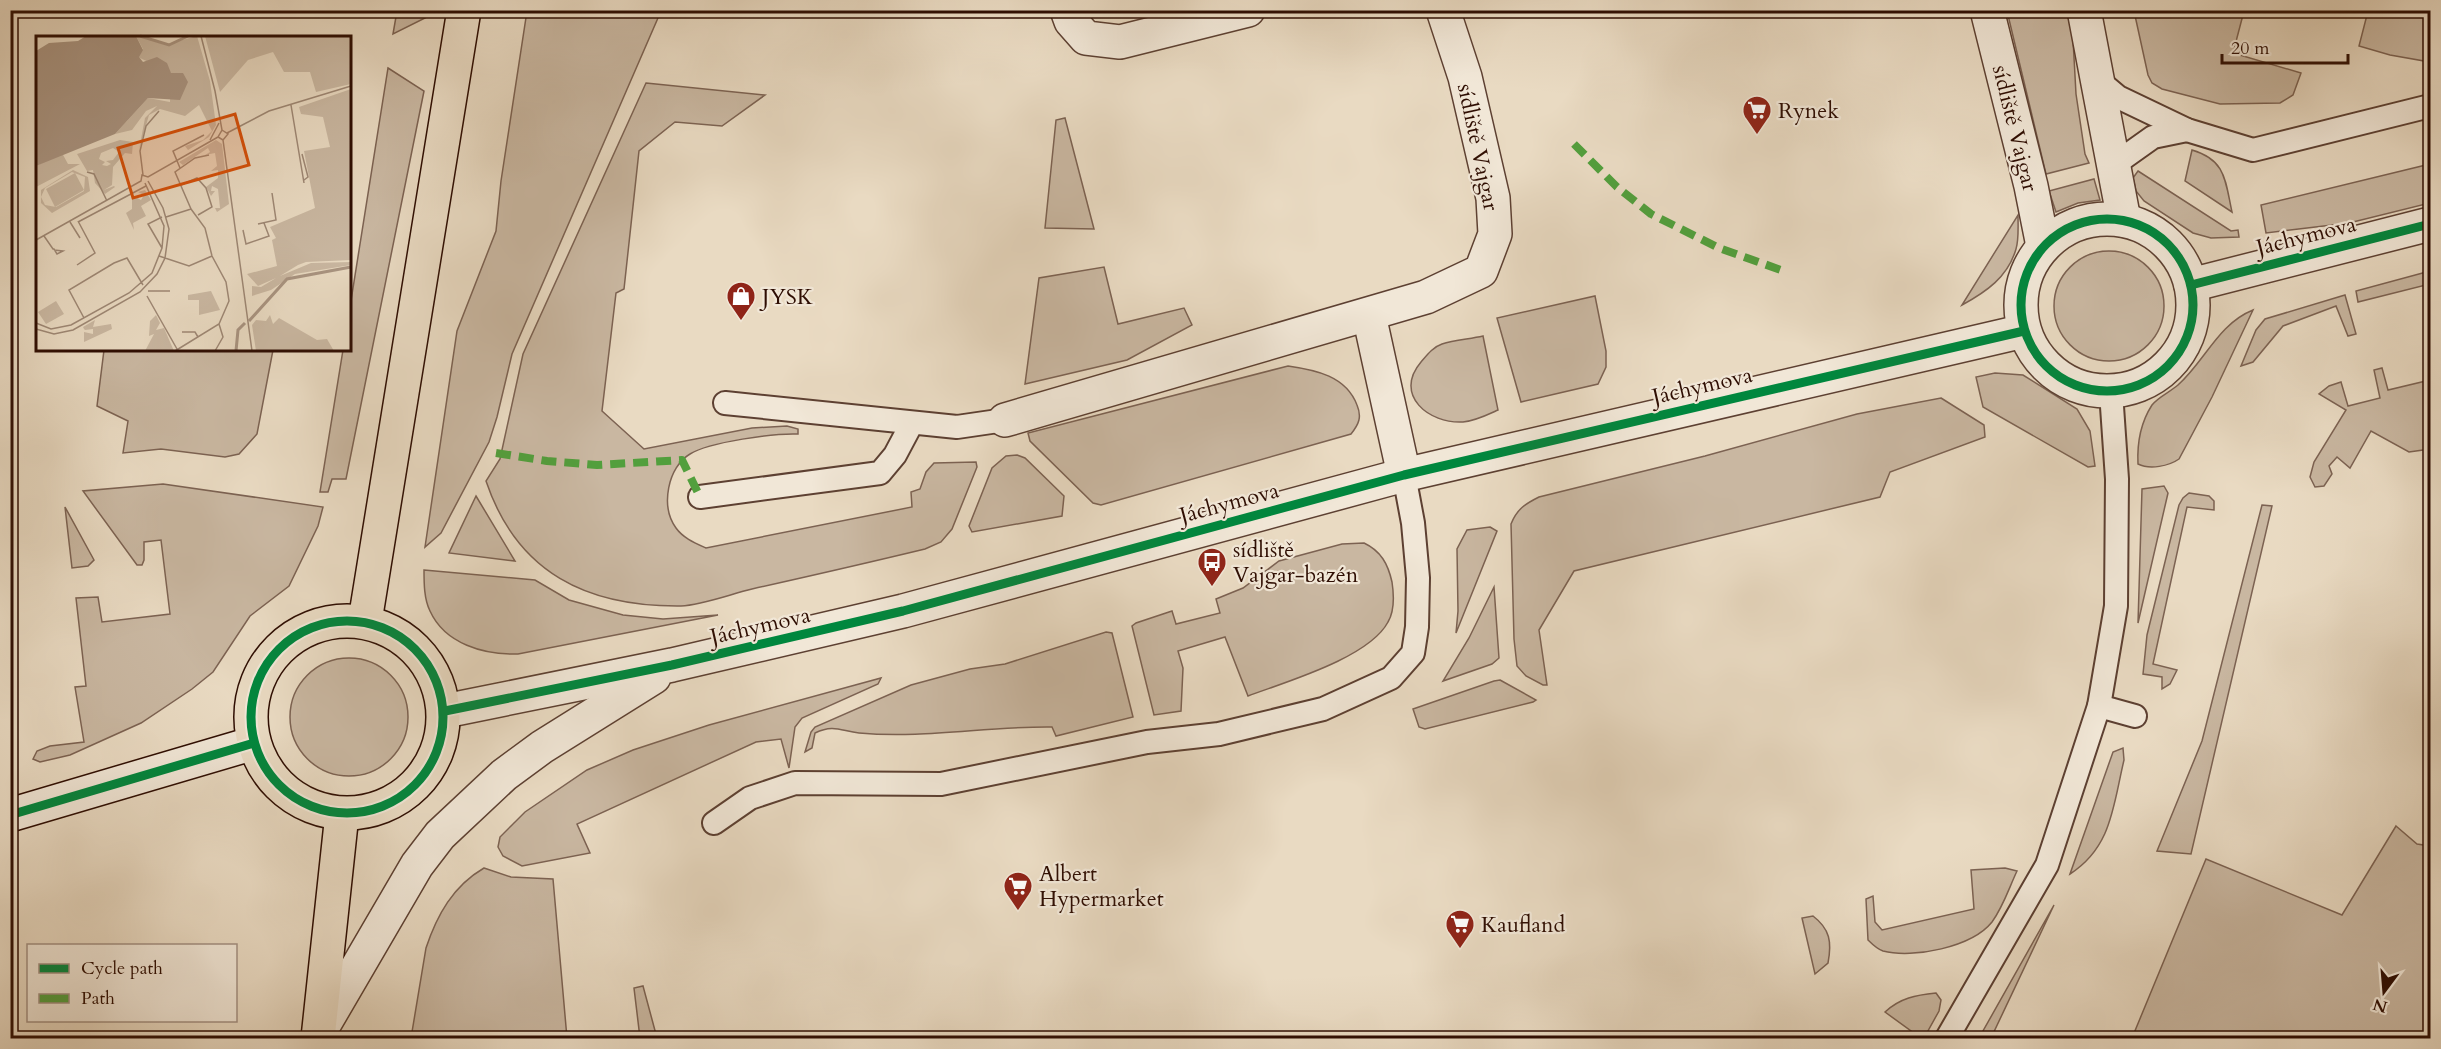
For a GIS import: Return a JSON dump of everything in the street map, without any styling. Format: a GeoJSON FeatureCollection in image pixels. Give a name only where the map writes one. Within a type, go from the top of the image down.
{"type":"FeatureCollection","features":[{"type":"Feature","properties":{"kind":"main road"},"geometry":{"type":"LineString","coordinates":[[365,621],[464,10]]}},
{"type":"Feature","properties":{"kind":"main road"},"geometry":{"type":"LineString","coordinates":[[337,621],[365,621],[395,632],[420,652],[437,680],[444,711],[442,739],[433,764],[416,785],[395,802],[369,811],[342,814],[318,809],[296,799],[278,784],[263,765],[254,742],[250,715],[255,688],[267,663],[279,649],[310,627],[337,621]]}},
{"type":"Feature","properties":{"kind":"main road"},"geometry":{"type":"LineString","coordinates":[[318,1036],[342,814]]}},
{"type":"Feature","properties":{"kind":"street"},"geometry":{"type":"LineString","coordinates":[[1069,16],[1086,38],[1120,42],[1248,10]]}},
{"type":"Feature","properties":{"kind":"street","name":"sídliště Vajgar"},"geometry":{"type":"LineString","coordinates":[[1005,420],[1369,315],[1426,297],[1481,272],[1495,234],[1493,198],[1465,77],[1443,10]]}},
{"type":"Feature","properties":{"kind":"street","name":"sídliště Vajgar"},"geometry":{"type":"LineString","coordinates":[[1987,10],[2029,175],[2043,246]]}},
{"type":"Feature","properties":{"kind":"street"},"geometry":{"type":"LineString","coordinates":[[2084,10],[2124,220]]}},
{"type":"Feature","properties":{"kind":"street"},"geometry":{"type":"LineString","coordinates":[[2089,220],[2124,220],[2143,226],[2174,250],[2184,266],[2191,285],[2194,306],[2191,328],[2183,348],[2169,365],[2153,378],[2133,387],[2111,392],[2092,391],[2057,376],[2032,348],[2024,331],[2020,308],[2022,286],[2030,265],[2043,246],[2056,235],[2089,220]]}},
{"type":"Feature","properties":{"kind":"street","name":"Jáchymova"},"geometry":{"type":"LineString","coordinates":[[2191,285],[2430,224]]}},
{"type":"Feature","properties":{"kind":"street"},"geometry":{"type":"LineString","coordinates":[[1369,315],[1404,475]]}},
{"type":"Feature","properties":{"kind":"street","name":"Jáchymova"},"geometry":{"type":"LineString","coordinates":[[444,711],[672,665],[914,609],[1404,475],[2024,331]]}},
{"type":"Feature","properties":{"kind":"street"},"geometry":{"type":"LineString","coordinates":[[318,1036],[417,865],[440,835],[504,775],[542,747],[672,665]]}},
{"type":"Feature","properties":{"kind":"street"},"geometry":{"type":"LineString","coordinates":[[10,814],[254,742]]}},
{"type":"Feature","properties":{"kind":"lane"},"geometry":{"type":"LineString","coordinates":[[2099,81],[2118,97],[2187,130],[2253,150],[2430,106]]}},
{"type":"Feature","properties":{"kind":"lane"},"geometry":{"type":"LineString","coordinates":[[2115,164],[2153,137],[2187,130]]}},
{"type":"Feature","properties":{"kind":"lane"},"geometry":{"type":"LineString","coordinates":[[1947,1038],[2047,865],[2099,706],[2116,606],[2117,479],[2111,392]]}},
{"type":"Feature","properties":{"kind":"lane"},"geometry":{"type":"LineString","coordinates":[[724,403],[957,427],[1005,420]]}},
{"type":"Feature","properties":{"kind":"lane"},"geometry":{"type":"LineString","coordinates":[[700,497],[880,473],[895,455],[912,423]]}},
{"type":"Feature","properties":{"kind":"lane"},"geometry":{"type":"LineString","coordinates":[[714,823],[750,798],[795,783],[941,784],[1147,742],[1220,734],[1323,710],[1391,678],[1413,653],[1417,627],[1418,578],[1413,523],[1404,475]]}},
{"type":"Feature","properties":{"kind":"lane"},"geometry":{"type":"LineString","coordinates":[[2099,706],[2135,716]]}},
{"type":"Feature","properties":{"kind":"shaded area"},"geometry":{"type":"Polygon","coordinates":[[[397,10],[439,11],[393,34],[397,10]]]}},
{"type":"Feature","properties":{"kind":"shaded area"},"geometry":{"type":"Polygon","coordinates":[[[527,11],[661,11],[512,354],[489,442],[441,533],[425,547],[457,331],[496,231],[501,181],[527,11]]]}},
{"type":"Feature","properties":{"kind":"shaded area"},"geometry":{"type":"Polygon","coordinates":[[[2007,11],[2067,11],[2073,39],[2076,94],[2085,154],[2089,163],[2046,174],[2007,11]]]}},
{"type":"Feature","properties":{"kind":"shaded area"},"geometry":{"type":"Polygon","coordinates":[[[2134,11],[2244,11],[2233,53],[2301,73],[2293,95],[2280,103],[2220,104],[2162,89],[2152,83],[2148,75],[2134,11]]]}},
{"type":"Feature","properties":{"kind":"shaded area"},"geometry":{"type":"Polygon","coordinates":[[[2368,11],[2430,11],[2430,62],[2390,55],[2359,46],[2368,11]]]}},
{"type":"Feature","properties":{"kind":"shaded area"},"geometry":{"type":"Polygon","coordinates":[[[388,68],[424,91],[346,479],[332,479],[328,492],[320,492],[343,351],[351,351],[351,301],[388,68]]]}},
{"type":"Feature","properties":{"kind":"shaded area"},"geometry":{"type":"Polygon","coordinates":[[[646,83],[765,95],[722,126],[675,122],[639,151],[624,289],[616,293],[602,411],[644,449],[752,428],[787,426],[798,429],[798,434],[726,442],[699,450],[682,460],[672,477],[668,498],[668,509],[676,528],[686,537],[706,548],[912,507],[911,492],[920,489],[926,472],[934,463],[976,462],[977,467],[952,529],[941,542],[925,549],[752,589],[707,602],[681,606],[647,605],[615,600],[586,591],[560,578],[537,561],[516,539],[499,513],[486,481],[500,459],[523,354],[646,83]]]}},
{"type":"Feature","properties":{"kind":"shaded area"},"geometry":{"type":"Polygon","coordinates":[[[1065,118],[1094,229],[1045,228],[1056,120],[1065,118]]]}},
{"type":"Feature","properties":{"kind":"shaded area"},"geometry":{"type":"Polygon","coordinates":[[[2192,150],[2212,159],[2218,166],[2225,181],[2232,212],[2185,181],[2192,150]]]}},
{"type":"Feature","properties":{"kind":"shaded area"},"geometry":{"type":"Polygon","coordinates":[[[2430,164],[2430,203],[2349,223],[2266,233],[2261,205],[2430,164]]]}},
{"type":"Feature","properties":{"kind":"shaded area"},"geometry":{"type":"Polygon","coordinates":[[[2138,171],[2231,231],[2238,230],[2239,237],[2211,238],[2193,233],[2144,201],[2136,191],[2133,178],[2138,171]]]}},
{"type":"Feature","properties":{"kind":"shaded area"},"geometry":{"type":"Polygon","coordinates":[[[2094,179],[2100,200],[2078,203],[2056,212],[2049,191],[2094,179]]]}},
{"type":"Feature","properties":{"kind":"shaded area"},"geometry":{"type":"Polygon","coordinates":[[[2018,215],[2017,245],[2008,268],[1988,289],[1962,305],[2018,215]]]}},
{"type":"Feature","properties":{"kind":"shaded area"},"geometry":{"type":"Polygon","coordinates":[[[2109,251],[2130,255],[2148,267],[2160,285],[2164,306],[2160,327],[2148,345],[2130,357],[2109,361],[2088,357],[2070,345],[2058,327],[2054,306],[2058,285],[2070,267],[2088,255],[2109,251]]]}},
{"type":"Feature","properties":{"kind":"shaded area"},"geometry":{"type":"Polygon","coordinates":[[[1104,267],[1118,324],[1184,308],[1192,325],[1127,360],[1025,384],[1039,278],[1104,267]]]}},
{"type":"Feature","properties":{"kind":"shaded area"},"geometry":{"type":"Polygon","coordinates":[[[2430,271],[2430,284],[2358,302],[2356,291],[2430,271]]]}},
{"type":"Feature","properties":{"kind":"shaded area"},"geometry":{"type":"Polygon","coordinates":[[[2345,295],[2356,334],[2348,336],[2336,306],[2283,326],[2253,362],[2241,366],[2256,330],[2265,319],[2345,295]]]}},
{"type":"Feature","properties":{"kind":"shaded area"},"geometry":{"type":"Polygon","coordinates":[[[1595,296],[1606,351],[1606,367],[1598,384],[1521,402],[1497,318],[1595,296]]]}},
{"type":"Feature","properties":{"kind":"shaded area"},"geometry":{"type":"Polygon","coordinates":[[[2253,310],[2212,397],[2179,459],[2159,466],[2148,467],[2138,464],[2140,433],[2152,405],[2188,375],[2230,324],[2253,310]]]}},
{"type":"Feature","properties":{"kind":"shaded area"},"geometry":{"type":"Polygon","coordinates":[[[1483,336],[1498,410],[1463,422],[1438,418],[1427,413],[1413,396],[1411,386],[1413,374],[1421,362],[1439,345],[1483,336]]]}},
{"type":"Feature","properties":{"kind":"shaded area"},"geometry":{"type":"Polygon","coordinates":[[[104,351],[273,351],[257,434],[239,454],[225,457],[161,449],[123,453],[128,421],[97,406],[104,351]]]}},
{"type":"Feature","properties":{"kind":"shaded area"},"geometry":{"type":"Polygon","coordinates":[[[1288,366],[1319,372],[1346,387],[1359,413],[1358,424],[1351,434],[1101,505],[1093,503],[1030,441],[1028,433],[1288,366]]]}},
{"type":"Feature","properties":{"kind":"shaded area"},"geometry":{"type":"Polygon","coordinates":[[[2382,368],[2388,390],[2430,380],[2430,449],[2409,452],[2371,431],[2350,468],[2337,457],[2329,466],[2332,474],[2324,486],[2315,487],[2310,477],[2314,462],[2346,410],[2319,394],[2329,386],[2341,382],[2348,406],[2380,398],[2374,370],[2382,368]]]}},
{"type":"Feature","properties":{"kind":"shaded area"},"geometry":{"type":"Polygon","coordinates":[[[1995,373],[2023,375],[2077,409],[2090,431],[2095,466],[2088,467],[1983,407],[1976,377],[1995,373]]]}},
{"type":"Feature","properties":{"kind":"shaded area"},"geometry":{"type":"Polygon","coordinates":[[[1941,398],[1984,425],[1985,437],[1890,472],[1880,497],[1574,571],[1539,630],[1547,685],[1526,676],[1517,666],[1514,639],[1511,524],[1519,511],[1530,502],[1539,497],[1705,456],[1857,414],[1941,398]]]}},
{"type":"Feature","properties":{"kind":"shaded area"},"geometry":{"type":"Polygon","coordinates":[[[1017,455],[1025,458],[1064,496],[1062,516],[972,532],[969,526],[992,468],[1006,456],[1017,455]]]}},
{"type":"Feature","properties":{"kind":"shaded area"},"geometry":{"type":"Polygon","coordinates":[[[163,484],[323,507],[318,526],[289,586],[250,616],[213,672],[141,723],[70,755],[40,762],[33,759],[37,751],[50,746],[84,742],[75,687],[86,686],[76,598],[98,597],[102,622],[170,614],[161,540],[144,542],[144,560],[142,565],[137,565],[83,491],[163,484]]]}},
{"type":"Feature","properties":{"kind":"shaded area"},"geometry":{"type":"Polygon","coordinates":[[[2164,486],[2168,493],[2138,623],[2142,489],[2164,486]]]}},
{"type":"Feature","properties":{"kind":"shaded area"},"geometry":{"type":"Polygon","coordinates":[[[2189,493],[2209,496],[2214,501],[2214,510],[2187,507],[2153,664],[2177,670],[2170,684],[2162,689],[2162,677],[2143,674],[2147,635],[2179,505],[2189,493]]]}},
{"type":"Feature","properties":{"kind":"shaded area"},"geometry":{"type":"Polygon","coordinates":[[[476,496],[515,561],[449,553],[476,496]]]}},
{"type":"Feature","properties":{"kind":"shaded area"},"geometry":{"type":"Polygon","coordinates":[[[2262,505],[2272,506],[2191,854],[2157,851],[2202,741],[2262,505]]]}},
{"type":"Feature","properties":{"kind":"shaded area"},"geometry":{"type":"Polygon","coordinates":[[[65,507],[94,560],[88,566],[72,568],[65,507]]]}},
{"type":"Feature","properties":{"kind":"shaded area"},"geometry":{"type":"Polygon","coordinates":[[[1490,527],[1497,531],[1456,633],[1457,549],[1467,530],[1490,527]]]}},
{"type":"Feature","properties":{"kind":"shaded area"},"geometry":{"type":"Polygon","coordinates":[[[1364,543],[1383,559],[1392,582],[1392,613],[1378,635],[1345,658],[1304,676],[1248,696],[1225,637],[1178,651],[1183,668],[1181,711],[1154,715],[1132,626],[1172,611],[1176,624],[1220,613],[1216,599],[1243,588],[1279,561],[1342,544],[1364,543]]]}},
{"type":"Feature","properties":{"kind":"shaded area"},"geometry":{"type":"Polygon","coordinates":[[[424,570],[535,580],[569,600],[623,615],[663,619],[718,615],[518,654],[505,654],[479,650],[445,632],[430,611],[424,586],[424,570]]]}},
{"type":"Feature","properties":{"kind":"shaded area"},"geometry":{"type":"Polygon","coordinates":[[[1494,587],[1499,658],[1492,664],[1443,681],[1469,638],[1494,587]]]}},
{"type":"Feature","properties":{"kind":"shaded area"},"geometry":{"type":"Polygon","coordinates":[[[1106,632],[1112,633],[1133,717],[1056,736],[1052,727],[908,734],[859,733],[827,729],[815,733],[812,748],[805,752],[811,732],[815,727],[911,685],[970,669],[1005,664],[1106,632]]]}},
{"type":"Feature","properties":{"kind":"shaded area"},"geometry":{"type":"Polygon","coordinates":[[[349,658],[382,668],[398,684],[408,717],[398,750],[382,766],[349,776],[316,766],[300,750],[290,717],[300,684],[316,668],[349,658]]]}},
{"type":"Feature","properties":{"kind":"shaded area"},"geometry":{"type":"Polygon","coordinates":[[[881,678],[878,684],[802,718],[795,727],[789,768],[781,739],[756,742],[577,824],[590,853],[522,866],[503,856],[498,847],[500,837],[525,812],[587,770],[633,750],[709,725],[881,678]]]}},
{"type":"Feature","properties":{"kind":"shaded area"},"geometry":{"type":"Polygon","coordinates":[[[1500,680],[1536,700],[1425,729],[1419,727],[1413,709],[1500,680]]]}},
{"type":"Feature","properties":{"kind":"shaded area"},"geometry":{"type":"Polygon","coordinates":[[[2123,748],[2124,760],[2109,824],[2095,851],[2070,874],[2113,752],[2123,748]]]}},
{"type":"Feature","properties":{"kind":"shaded area"},"geometry":{"type":"Polygon","coordinates":[[[2396,826],[2417,844],[2430,846],[2430,1038],[2132,1038],[2206,859],[2342,915],[2396,826]]]}},
{"type":"Feature","properties":{"kind":"shaded area"},"geometry":{"type":"Polygon","coordinates":[[[484,868],[511,877],[553,879],[567,1038],[411,1038],[426,948],[435,924],[463,883],[484,868]]]}},
{"type":"Feature","properties":{"kind":"shaded area"},"geometry":{"type":"Polygon","coordinates":[[[2005,868],[2017,871],[2003,904],[1992,922],[1971,938],[1941,949],[1910,953],[1883,951],[1868,940],[1866,899],[1873,896],[1875,922],[1882,930],[1974,909],[1971,870],[2005,868]]]}},
{"type":"Feature","properties":{"kind":"shaded area"},"geometry":{"type":"Polygon","coordinates":[[[2054,905],[1991,1038],[1979,1038],[2054,905]]]}},
{"type":"Feature","properties":{"kind":"shaded area"},"geometry":{"type":"Polygon","coordinates":[[[1813,916],[1826,931],[1830,949],[1828,963],[1815,974],[1802,918],[1813,916]]]}},
{"type":"Feature","properties":{"kind":"shaded area"},"geometry":{"type":"Polygon","coordinates":[[[643,986],[657,1038],[640,1038],[634,988],[643,986]]]}},
{"type":"Feature","properties":{"kind":"shaded area"},"geometry":{"type":"Polygon","coordinates":[[[1936,993],[1941,1000],[1939,1011],[1924,1038],[1906,1038],[1911,1031],[1885,1012],[1896,1003],[1909,998],[1936,993]]]}},
{"type":"Feature","properties":{"kind":"marked path"},"geometry":{"type":"LineString","coordinates":[[1574,144],[1617,187],[1651,214],[1719,248],[1781,270]]}},
{"type":"Feature","properties":{"kind":"marked path"},"geometry":{"type":"LineString","coordinates":[[496,453],[547,461],[597,465],[682,460],[700,497]]}},
{"type":"Feature","properties":{"kind":"cycle path"},"geometry":{"type":"LineString","coordinates":[[2107,219],[2124,220],[2140,225],[2155,233],[2168,244],[2179,257],[2187,272],[2192,288],[2193,305],[2192,322],[2187,338],[2179,353],[2168,366],[2155,377],[2140,385],[2124,390],[2107,391],[2090,390],[2074,385],[2059,377],[2046,366],[2035,353],[2027,338],[2022,322],[2021,305],[2022,288],[2027,272],[2035,257],[2046,244],[2059,233],[2074,225],[2090,220],[2107,219]]}},
{"type":"Feature","properties":{"kind":"cycle path"},"geometry":{"type":"LineString","coordinates":[[2191,285],[2430,224]]}},
{"type":"Feature","properties":{"kind":"cycle path"},"geometry":{"type":"LineString","coordinates":[[445,711],[672,665],[903,611],[1404,475],[2024,331]]}},
{"type":"Feature","properties":{"kind":"cycle path"},"geometry":{"type":"LineString","coordinates":[[356,621],[366,622],[392,632],[408,642],[422,656],[436,680],[442,698],[443,717],[442,736],[436,754],[422,778],[408,792],[384,806],[366,812],[338,813],[328,812],[302,802],[286,792],[272,778],[258,754],[252,736],[251,708],[252,698],[262,672],[272,656],[286,642],[310,628],[328,622],[356,621]]}},
{"type":"Feature","properties":{"kind":"cycle path"},"geometry":{"type":"LineString","coordinates":[[10,815],[254,743]]}},
{"type":"Feature","properties":{"kind":"place","name":"Rynek"},"geometry":{"type":"Point","coordinates":[1757,136]}},
{"type":"Feature","properties":{"kind":"place","name":"JYSK"},"geometry":{"type":"Point","coordinates":[741,322]}},
{"type":"Feature","properties":{"kind":"place","name":"sídliště Vajgar-bazén"},"geometry":{"type":"Point","coordinates":[1212,588]}},
{"type":"Feature","properties":{"kind":"place","name":"Albert Hypermarket"},"geometry":{"type":"Point","coordinates":[1018,912]}},
{"type":"Feature","properties":{"kind":"place","name":"Kaufland"},"geometry":{"type":"Point","coordinates":[1460,950]}}]}
